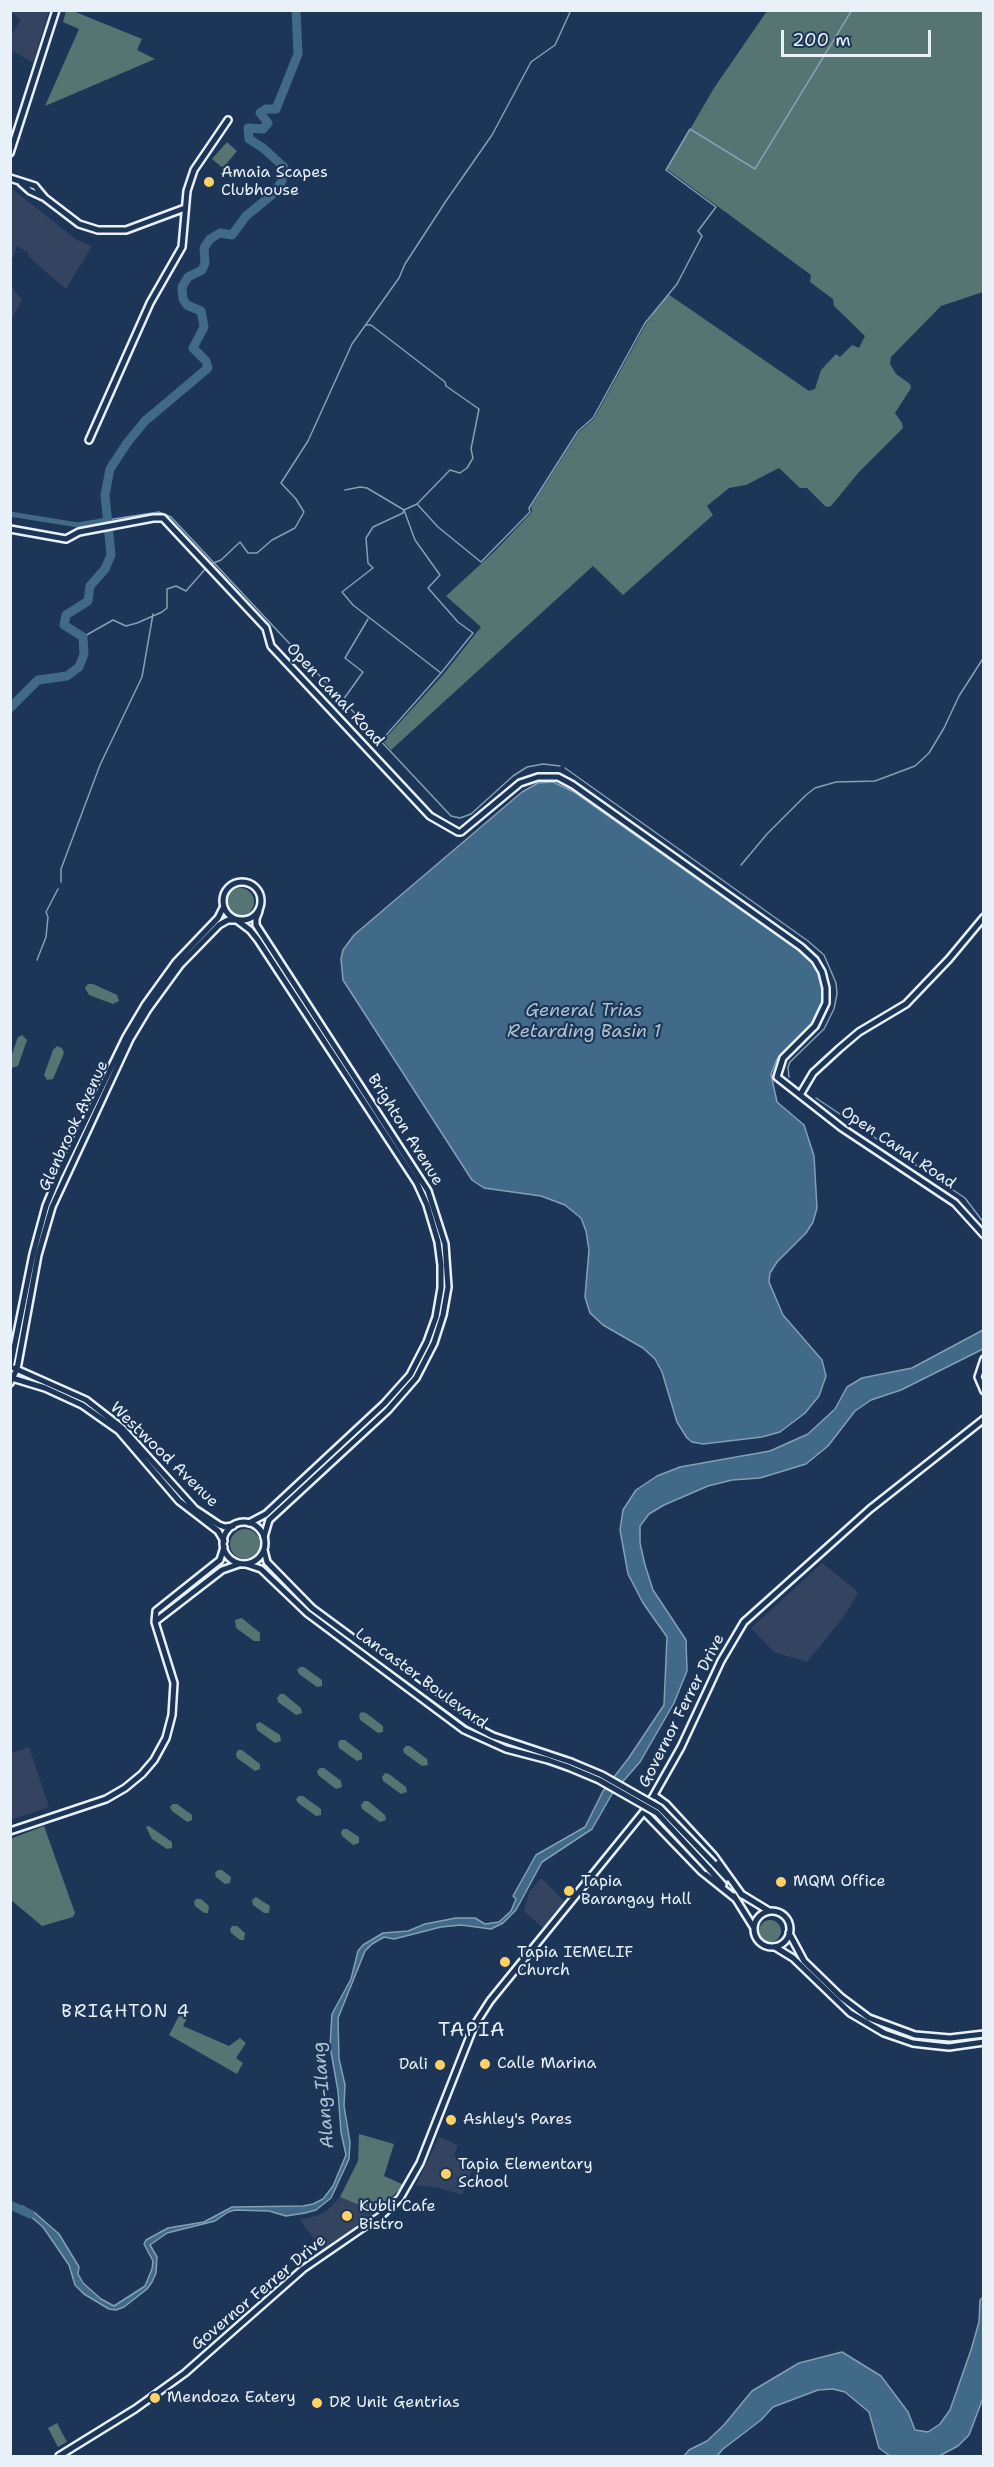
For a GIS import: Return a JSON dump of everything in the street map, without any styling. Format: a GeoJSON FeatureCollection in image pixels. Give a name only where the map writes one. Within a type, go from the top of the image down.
{"type":"FeatureCollection","features":[{"type":"Feature","properties":{"kind":"street"},"geometry":{"type":"LineString","coordinates":[[10,153],[56,10]]}},
{"type":"Feature","properties":{"kind":"street"},"geometry":{"type":"LineString","coordinates":[[89,440],[150,303],[182,248],[187,191],[194,170],[228,120]]}},
{"type":"Feature","properties":{"kind":"street"},"geometry":{"type":"LineString","coordinates":[[10,178],[35,186],[45,198],[79,224],[106,231],[126,230],[185,208]]}},
{"type":"Feature","properties":{"kind":"street","name":"Open Canal Road"},"geometry":{"type":"LineString","coordinates":[[10,529],[66,539],[79,532],[159,517],[168,522],[266,628],[271,646],[430,816],[458,832],[467,829],[523,781],[542,776],[558,777],[573,785],[745,907],[812,957],[820,968],[826,984],[826,1003],[819,1019],[780,1062],[781,1074],[792,1089],[842,1128],[955,1203],[984,1235]]}},
{"type":"Feature","properties":{"kind":"street"},"geometry":{"type":"LineString","coordinates":[[241,882],[252,885],[258,890],[261,901],[259,911],[250,919],[236,920],[223,908],[225,890],[241,882]]}},
{"type":"Feature","properties":{"kind":"street","name":"Glenbrook Avenue"},"geometry":{"type":"LineString","coordinates":[[11,1380],[33,1254],[46,1206],[58,1177],[126,1037],[145,1005],[176,962],[219,918],[223,908]]}},
{"type":"Feature","properties":{"kind":"street","name":"Brighton Avenue"},"geometry":{"type":"LineString","coordinates":[[259,911],[255,919],[256,925],[428,1191],[445,1244],[448,1287],[443,1315],[434,1343],[416,1378],[388,1410],[269,1521],[264,1537]]}},
{"type":"Feature","properties":{"kind":"street"},"geometry":{"type":"LineString","coordinates":[[800,1095],[813,1073],[839,1048],[859,1032],[906,1004],[949,959],[984,917]]}},
{"type":"Feature","properties":{"kind":"street","name":"Glenbrook Avenue"},"geometry":{"type":"LineString","coordinates":[[13,1368],[38,1255],[52,1207],[120,1059],[148,1009],[180,965],[219,925],[228,920],[236,920]]}},
{"type":"Feature","properties":{"kind":"street","name":"Brighton Avenue"},"geometry":{"type":"LineString","coordinates":[[236,920],[250,930],[258,940],[417,1183],[427,1205],[438,1242],[441,1265],[440,1296],[434,1323],[420,1359],[410,1375],[384,1404],[274,1506],[260,1518],[249,1523]]}},
{"type":"Feature","properties":{"kind":"street"},"geometry":{"type":"LineString","coordinates":[[984,1359],[978,1377],[984,1391]]}},
{"type":"Feature","properties":{"kind":"street","name":"Westwood Avenue"},"geometry":{"type":"LineString","coordinates":[[13,1368],[86,1400],[122,1428],[195,1509],[225,1527],[233,1526]]}},
{"type":"Feature","properties":{"kind":"street","name":"Westwood Avenue"},"geometry":{"type":"LineString","coordinates":[[11,1380],[45,1388],[82,1404],[119,1431],[179,1501],[218,1531],[224,1544]]}},
{"type":"Feature","properties":{"kind":"street","name":"Governor Ferrer Drive"},"geometry":{"type":"LineString","coordinates":[[59,2457],[135,2409],[185,2373],[303,2270],[396,2202],[420,2163],[464,2047],[479,2018],[490,2001],[655,1796],[735,1635],[748,1618],[870,1509],[984,1419]]}},
{"type":"Feature","properties":{"kind":"street"},"geometry":{"type":"LineString","coordinates":[[10,1831],[106,1798],[125,1788],[154,1760],[166,1738],[172,1715],[174,1683],[154,1622],[159,1609],[220,1560],[228,1530],[233,1526],[249,1523],[258,1528],[264,1537],[264,1550],[257,1559],[222,1570],[154,1622]]}},
{"type":"Feature","properties":{"kind":"street"},"geometry":{"type":"LineString","coordinates":[[224,1544],[230,1558],[243,1564]]}},
{"type":"Feature","properties":{"kind":"street","name":"Lancaster Boulevard"},"geometry":{"type":"LineString","coordinates":[[264,1550],[267,1562],[312,1608],[468,1723],[493,1736],[569,1765]]}},
{"type":"Feature","properties":{"kind":"street","name":"Lancaster Boulevard"},"geometry":{"type":"LineString","coordinates":[[243,1564],[261,1569],[307,1612],[464,1730],[499,1747],[602,1775],[660,1808],[711,1866],[754,1928]]}},
{"type":"Feature","properties":{"kind":"street"},"geometry":{"type":"LineString","coordinates":[[655,1796],[666,1804],[714,1856],[742,1895]]}},
{"type":"Feature","properties":{"kind":"street"},"geometry":{"type":"LineString","coordinates":[[644,1812],[701,1871],[736,1899]]}},
{"type":"Feature","properties":{"kind":"street","name":"Lancaster Boulevard"},"geometry":{"type":"LineString","coordinates":[[711,1866],[742,1895],[770,1911]]}},
{"type":"Feature","properties":{"kind":"street"},"geometry":{"type":"LineString","coordinates":[[984,2034],[950,2038],[915,2035],[869,2018],[841,1997],[804,1961],[789,1933],[785,1918],[777,1912],[770,1911],[759,1917],[754,1928],[759,1942],[765,1946],[775,1947],[793,1958],[850,2013],[884,2032],[913,2043],[949,2047],[984,2042]]}},
{"type":"Feature","properties":{"kind":"street"},"geometry":{"type":"LineString","coordinates":[[775,1947],[784,1942],[789,1933]]}},
{"type":"Feature","properties":{"kind":"shaded area"},"geometry":{"type":"Polygon","coordinates":[[[10,11],[49,11],[33,63],[11,50],[11,36],[21,20],[10,11]]]}},
{"type":"Feature","properties":{"kind":"shaded area"},"geometry":{"type":"Polygon","coordinates":[[[10,187],[77,240],[92,246],[66,289],[28,256],[29,253],[17,246],[11,263],[10,187]]]}},
{"type":"Feature","properties":{"kind":"shaded area"},"geometry":{"type":"Polygon","coordinates":[[[11,286],[22,300],[10,320],[11,286]]]}},
{"type":"Feature","properties":{"kind":"shaded area"},"geometry":{"type":"Polygon","coordinates":[[[822,1563],[858,1592],[846,1614],[807,1662],[774,1652],[751,1628],[822,1563]]]}},
{"type":"Feature","properties":{"kind":"shaded area"},"geometry":{"type":"Polygon","coordinates":[[[29,1747],[49,1807],[11,1820],[11,1753],[29,1747]]]}},
{"type":"Feature","properties":{"kind":"shaded area"},"geometry":{"type":"Polygon","coordinates":[[[541,1878],[565,1902],[543,1928],[524,1911],[529,1892],[541,1878]]]}},
{"type":"Feature","properties":{"kind":"shaded area","name":"Tapia Elementary School"},"geometry":{"type":"Polygon","coordinates":[[[439,2137],[458,2145],[454,2156],[475,2163],[462,2195],[439,2188],[416,2185],[439,2137]]]}},
{"type":"Feature","properties":{"kind":"shaded area","name":"Kubli Cafe Bistro"},"geometry":{"type":"Polygon","coordinates":[[[340,2197],[376,2212],[322,2250],[300,2220],[327,2211],[340,2197]]]}},
{"type":"Feature","properties":{"kind":"green space"},"geometry":{"type":"Polygon","coordinates":[[[66,11],[73,11],[142,39],[137,50],[155,59],[45,106],[79,29],[63,22],[66,11]]]}},
{"type":"Feature","properties":{"kind":"green space"},"geometry":{"type":"Polygon","coordinates":[[[767,11],[983,11],[983,292],[941,306],[891,357],[890,364],[896,374],[910,384],[911,388],[895,413],[903,428],[859,472],[831,506],[826,507],[807,488],[800,488],[779,468],[746,485],[729,488],[707,506],[713,515],[623,595],[593,566],[391,750],[383,741],[442,676],[481,627],[446,596],[495,551],[532,512],[531,507],[579,432],[594,419],[646,324],[668,294],[809,391],[815,389],[821,370],[836,354],[840,357],[852,345],[859,348],[865,336],[834,306],[833,299],[810,282],[811,275],[667,169],[714,88],[767,11]]]}},
{"type":"Feature","properties":{"kind":"green space"},"geometry":{"type":"Polygon","coordinates":[[[227,142],[237,151],[223,168],[212,159],[227,142]]]}},
{"type":"Feature","properties":{"kind":"green space"},"geometry":{"type":"Polygon","coordinates":[[[240,888],[250,892],[254,902],[250,912],[240,916],[230,912],[226,902],[230,892],[240,888]]]}},
{"type":"Feature","properties":{"kind":"green space"},"geometry":{"type":"Polygon","coordinates":[[[88,984],[117,995],[119,1001],[113,1004],[89,995],[85,988],[88,984]]]}},
{"type":"Feature","properties":{"kind":"green space"},"geometry":{"type":"Polygon","coordinates":[[[22,1035],[27,1040],[18,1066],[12,1068],[11,1057],[18,1037],[22,1035]]]}},
{"type":"Feature","properties":{"kind":"green space"},"geometry":{"type":"Polygon","coordinates":[[[57,1046],[62,1048],[64,1053],[53,1079],[47,1080],[44,1075],[53,1050],[57,1046]]]}},
{"type":"Feature","properties":{"kind":"green space"},"geometry":{"type":"Polygon","coordinates":[[[245,1529],[256,1533],[260,1544],[256,1555],[245,1559],[234,1555],[230,1544],[234,1533],[245,1529]]]}},
{"type":"Feature","properties":{"kind":"green space"},"geometry":{"type":"Polygon","coordinates":[[[242,1618],[260,1633],[260,1641],[254,1641],[236,1628],[235,1620],[242,1618]]]}},
{"type":"Feature","properties":{"kind":"green space"},"geometry":{"type":"Polygon","coordinates":[[[304,1667],[322,1680],[322,1686],[317,1687],[299,1674],[297,1670],[304,1667]]]}},
{"type":"Feature","properties":{"kind":"green space"},"geometry":{"type":"Polygon","coordinates":[[[280,1694],[284,1694],[301,1708],[302,1713],[296,1715],[278,1702],[277,1698],[280,1694]]]}},
{"type":"Feature","properties":{"kind":"green space"},"geometry":{"type":"Polygon","coordinates":[[[361,1712],[366,1713],[383,1726],[383,1732],[378,1733],[360,1720],[361,1712]]]}},
{"type":"Feature","properties":{"kind":"green space"},"geometry":{"type":"Polygon","coordinates":[[[260,1722],[280,1735],[281,1741],[275,1743],[257,1730],[256,1724],[260,1722]]]}},
{"type":"Feature","properties":{"kind":"green space"},"geometry":{"type":"Polygon","coordinates":[[[340,1740],[345,1740],[362,1753],[362,1759],[357,1761],[339,1748],[340,1740]]]}},
{"type":"Feature","properties":{"kind":"green space"},"geometry":{"type":"Polygon","coordinates":[[[410,1746],[427,1759],[428,1765],[422,1766],[404,1753],[403,1749],[410,1746]]]}},
{"type":"Feature","properties":{"kind":"green space"},"geometry":{"type":"Polygon","coordinates":[[[238,1750],[242,1750],[260,1764],[260,1769],[255,1771],[237,1758],[238,1750]]]}},
{"type":"Feature","properties":{"kind":"green space"},"geometry":{"type":"Polygon","coordinates":[[[324,1768],[341,1781],[342,1787],[336,1789],[318,1775],[317,1771],[324,1768]]]}},
{"type":"Feature","properties":{"kind":"green space"},"geometry":{"type":"Polygon","coordinates":[[[385,1773],[406,1787],[407,1792],[401,1794],[383,1781],[382,1777],[385,1773]]]}},
{"type":"Feature","properties":{"kind":"green space"},"geometry":{"type":"Polygon","coordinates":[[[303,1796],[321,1809],[321,1815],[316,1816],[298,1803],[296,1799],[303,1796]]]}},
{"type":"Feature","properties":{"kind":"green space"},"geometry":{"type":"Polygon","coordinates":[[[364,1801],[368,1801],[385,1815],[386,1820],[380,1822],[362,1809],[361,1805],[364,1801]]]}},
{"type":"Feature","properties":{"kind":"green space"},"geometry":{"type":"Polygon","coordinates":[[[177,1804],[192,1815],[192,1820],[187,1822],[172,1811],[170,1807],[177,1804]]]}},
{"type":"Feature","properties":{"kind":"green space"},"geometry":{"type":"Polygon","coordinates":[[[44,1826],[75,1913],[73,1917],[42,1926],[11,1900],[10,1839],[44,1826]]]}},
{"type":"Feature","properties":{"kind":"green space"},"geometry":{"type":"Polygon","coordinates":[[[149,1826],[172,1842],[172,1848],[167,1849],[152,1839],[146,1827],[149,1826]]]}},
{"type":"Feature","properties":{"kind":"green space"},"geometry":{"type":"Polygon","coordinates":[[[343,1829],[359,1837],[359,1843],[353,1845],[342,1836],[343,1829]]]}},
{"type":"Feature","properties":{"kind":"green space"},"geometry":{"type":"Polygon","coordinates":[[[222,1870],[231,1877],[230,1883],[225,1884],[216,1877],[215,1873],[222,1870]]]}},
{"type":"Feature","properties":{"kind":"green space"},"geometry":{"type":"Polygon","coordinates":[[[256,1897],[270,1906],[269,1913],[264,1913],[253,1905],[252,1900],[256,1897]]]}},
{"type":"Feature","properties":{"kind":"green space"},"geometry":{"type":"Polygon","coordinates":[[[196,1899],[201,1899],[209,1906],[208,1913],[204,1913],[195,1906],[196,1899]]]}},
{"type":"Feature","properties":{"kind":"green space"},"geometry":{"type":"Polygon","coordinates":[[[770,1920],[778,1923],[781,1931],[778,1939],[770,1942],[762,1939],[759,1931],[762,1923],[770,1920]]]}},
{"type":"Feature","properties":{"kind":"green space"},"geometry":{"type":"Polygon","coordinates":[[[232,1926],[237,1926],[245,1933],[244,1940],[240,1940],[231,1933],[232,1926]]]}},
{"type":"Feature","properties":{"kind":"green space"},"geometry":{"type":"Polygon","coordinates":[[[181,2012],[188,2016],[183,2026],[229,2046],[240,2038],[246,2043],[236,2058],[243,2063],[237,2074],[169,2035],[181,2012]]]}},
{"type":"Feature","properties":{"kind":"green space"},"geometry":{"type":"Polygon","coordinates":[[[359,2134],[394,2144],[384,2176],[404,2185],[376,2212],[340,2197],[358,2161],[359,2134]]]}},
{"type":"Feature","properties":{"kind":"green space"},"geometry":{"type":"Polygon","coordinates":[[[57,2423],[67,2442],[58,2447],[48,2428],[57,2423]]]}},
{"type":"Feature","properties":{"kind":"water","name":"General Trias Retarding Basin 1"},"geometry":{"type":"Polygon","coordinates":[[[553,782],[574,792],[809,958],[818,969],[822,981],[822,1008],[816,1020],[777,1059],[771,1074],[777,1102],[804,1125],[814,1156],[817,1208],[813,1222],[806,1233],[777,1262],[770,1273],[769,1282],[783,1315],[822,1360],[826,1376],[819,1396],[805,1413],[780,1432],[762,1437],[703,1444],[692,1442],[687,1438],[677,1422],[662,1372],[655,1359],[643,1348],[603,1325],[590,1313],[585,1297],[589,1250],[581,1218],[565,1205],[541,1196],[484,1188],[472,1180],[343,980],[341,959],[343,950],[354,935],[522,792],[538,783],[553,782]]]}},
{"type":"Feature","properties":{"kind":"water"},"geometry":{"type":"Polygon","coordinates":[[[983,1330],[983,1349],[901,1390],[871,1400],[855,1411],[828,1446],[806,1464],[760,1478],[732,1480],[708,1486],[649,1514],[640,1526],[640,1543],[645,1565],[653,1590],[686,1640],[687,1671],[674,1703],[640,1762],[612,1794],[592,1829],[542,1862],[516,1910],[503,1923],[491,1929],[461,1925],[441,1927],[394,1939],[384,1937],[365,1951],[338,2018],[339,2059],[345,2085],[344,2106],[350,2142],[349,2159],[331,2198],[316,2210],[305,2213],[286,2216],[269,2211],[235,2210],[215,2221],[167,2233],[150,2245],[157,2257],[156,2273],[152,2282],[147,2289],[124,2307],[116,2310],[109,2309],[84,2294],[75,2285],[69,2265],[43,2227],[30,2216],[19,2212],[22,2206],[35,2213],[59,2234],[79,2267],[78,2274],[83,2283],[101,2299],[114,2306],[145,2286],[153,2261],[144,2244],[146,2240],[168,2228],[204,2222],[232,2207],[303,2206],[323,2199],[333,2186],[346,2155],[330,2046],[332,2014],[351,1979],[358,1951],[363,1945],[383,1933],[408,1931],[425,1924],[456,1918],[475,1918],[485,1924],[499,1922],[511,1911],[516,1899],[513,1896],[536,1855],[585,1827],[603,1791],[628,1759],[664,1705],[667,1637],[643,1603],[628,1574],[620,1530],[623,1510],[636,1490],[657,1476],[680,1467],[770,1451],[808,1434],[835,1409],[847,1387],[862,1378],[912,1368],[983,1330]]]}},
{"type":"Feature","properties":{"kind":"water"},"geometry":{"type":"Polygon","coordinates":[[[983,2297],[983,2398],[969,2435],[958,2446],[939,2456],[890,2456],[879,2448],[869,2412],[845,2392],[833,2389],[818,2390],[773,2407],[761,2420],[717,2456],[684,2456],[689,2450],[707,2441],[724,2425],[752,2391],[799,2363],[842,2352],[881,2376],[908,2412],[915,2430],[928,2432],[940,2424],[950,2410],[971,2350],[979,2322],[980,2300],[983,2297]]]}},
{"type":"Feature","properties":{"kind":"waterway"},"geometry":{"type":"LineString","coordinates":[[10,708],[38,680],[67,676],[79,667],[84,654],[83,637],[64,625],[66,615],[88,601],[90,586],[105,569],[111,555],[105,495],[110,469],[145,421],[208,368],[206,361],[193,348],[204,327],[201,311],[187,305],[183,299],[182,287],[188,277],[202,270],[205,263],[204,248],[210,239],[220,233],[232,235],[246,216],[273,194],[282,181],[284,167],[249,139],[248,128],[263,129],[268,123],[260,113],[266,109],[276,109],[298,54],[296,10]]}},
{"type":"Feature","properties":{"kind":"waterway"},"geometry":{"type":"LineString","coordinates":[[211,564],[221,560],[240,542],[248,553],[257,553],[272,540],[295,528],[304,512],[296,499],[281,483],[308,441],[352,344],[399,278],[405,264],[492,135],[531,62],[555,45],[571,10]]}},
{"type":"Feature","properties":{"kind":"waterway"},"geometry":{"type":"LineString","coordinates":[[417,504],[438,527],[481,562],[530,512],[529,508],[578,431],[593,418],[645,323],[677,284],[702,236],[698,231],[716,207],[666,170],[690,129],[755,169],[852,10]]}},
{"type":"Feature","properties":{"kind":"waterway"},"geometry":{"type":"LineString","coordinates":[[366,325],[371,325],[445,382],[446,386],[479,409],[471,449],[473,458],[467,468],[460,473],[450,470],[417,504],[373,527],[366,538],[368,563],[373,568],[342,592],[353,605],[441,673]]}},
{"type":"Feature","properties":{"kind":"waterway"},"geometry":{"type":"LineString","coordinates":[[345,490],[367,488],[404,510],[415,540],[440,575],[428,588],[458,622],[473,633],[381,741]]}},
{"type":"Feature","properties":{"kind":"waterway"},"geometry":{"type":"LineString","coordinates":[[107,520],[159,512],[171,517],[451,816],[460,818],[471,814],[513,776],[527,767],[543,764],[560,766]]}},
{"type":"Feature","properties":{"kind":"waterway"},"geometry":{"type":"LineString","coordinates":[[10,514],[78,525],[107,520]]}},
{"type":"Feature","properties":{"kind":"waterway"},"geometry":{"type":"LineString","coordinates":[[83,637],[113,620],[126,626],[162,612],[167,608],[167,589],[176,586],[186,591],[207,567]]}},
{"type":"Feature","properties":{"kind":"waterway"},"geometry":{"type":"LineString","coordinates":[[61,882],[61,869],[100,765],[142,677],[153,614]]}},
{"type":"Feature","properties":{"kind":"waterway"},"geometry":{"type":"LineString","coordinates":[[343,700],[363,672],[345,658],[368,619]]}},
{"type":"Feature","properties":{"kind":"waterway"},"geometry":{"type":"LineString","coordinates":[[741,865],[767,834],[815,788],[836,782],[875,781],[915,766],[929,753],[959,696],[984,657]]}},
{"type":"Feature","properties":{"kind":"waterway"},"geometry":{"type":"LineString","coordinates":[[565,768],[808,941],[824,955],[836,983],[837,994],[834,1009],[824,1029],[790,1062],[789,1077]]}},
{"type":"Feature","properties":{"kind":"waterway"},"geometry":{"type":"LineString","coordinates":[[37,960],[46,937],[48,917],[46,912],[58,889]]}},
{"type":"Feature","properties":{"kind":"waterway"},"geometry":{"type":"LineString","coordinates":[[816,1098],[965,1198],[984,1223]]}},
{"type":"Feature","properties":{"kind":"waterway"},"geometry":{"type":"LineString","coordinates":[[10,2205],[30,2214]]}},
{"type":"Feature","properties":{"kind":"place","name":"Amaia Scapes Clubhouse"},"geometry":{"type":"Point","coordinates":[209,182]}},
{"type":"Feature","properties":{"kind":"place","name":"MQM Office"},"geometry":{"type":"Point","coordinates":[781,1882]}},
{"type":"Feature","properties":{"kind":"place","name":"Tapia Barangay Hall"},"geometry":{"type":"Point","coordinates":[569,1891]}},
{"type":"Feature","properties":{"kind":"place","name":"Tapia IEMELIF Church"},"geometry":{"type":"Point","coordinates":[505,1962]}},
{"type":"Feature","properties":{"kind":"place","name":"Calle Marina"},"geometry":{"type":"Point","coordinates":[485,2064]}},
{"type":"Feature","properties":{"kind":"place","name":"Dali"},"geometry":{"type":"Point","coordinates":[440,2065]}},
{"type":"Feature","properties":{"kind":"place","name":"Ashley's Pares"},"geometry":{"type":"Point","coordinates":[451,2120]}},
{"type":"Feature","properties":{"kind":"place","name":"Tapia Elementary School"},"geometry":{"type":"Point","coordinates":[446,2174]}},
{"type":"Feature","properties":{"kind":"place","name":"Kubli Cafe Bistro"},"geometry":{"type":"Point","coordinates":[347,2216]}},
{"type":"Feature","properties":{"kind":"place","name":"Mendoza Eatery"},"geometry":{"type":"Point","coordinates":[155,2398]}},
{"type":"Feature","properties":{"kind":"place","name":"DR Unit Gentrias"},"geometry":{"type":"Point","coordinates":[317,2403]}},
{"type":"Feature","properties":{"kind":"district","name":"BRIGHTON 4"},"geometry":{"type":"Point","coordinates":[126,2012]}},
{"type":"Feature","properties":{"kind":"district","name":"TAPIA"},"geometry":{"type":"Point","coordinates":[472,2031]}},
{"type":"Feature","properties":{"kind":"water label","name":"Alang-Ilang"},"geometry":{"type":"Point","coordinates":[324,2095]}}]}
